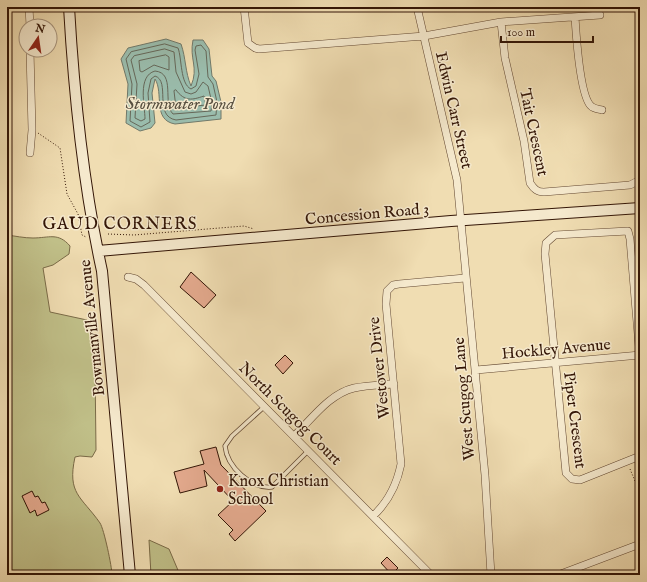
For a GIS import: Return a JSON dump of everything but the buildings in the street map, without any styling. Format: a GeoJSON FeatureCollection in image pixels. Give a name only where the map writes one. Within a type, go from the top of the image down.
{"type":"FeatureCollection","features":[{"type":"Feature","properties":{"kind":"main road","name":"Bowmanville Avenue"},"geometry":{"type":"LineString","coordinates":[[69,7],[82,159],[94,236],[102,271],[130,575]]}},
{"type":"Feature","properties":{"kind":"main road","name":"Concession Road 3"},"geometry":{"type":"LineString","coordinates":[[98,252],[462,220],[640,208]]}},
{"type":"Feature","properties":{"kind":"street"},"geometry":{"type":"LineString","coordinates":[[29,7],[30,18]]}},
{"type":"Feature","properties":{"kind":"street"},"geometry":{"type":"LineString","coordinates":[[244,7],[248,43],[259,49],[424,36],[501,22],[600,15]]}},
{"type":"Feature","properties":{"kind":"street","name":"Edwin Carr Street"},"geometry":{"type":"LineString","coordinates":[[417,7],[452,155],[462,220]]}},
{"type":"Feature","properties":{"kind":"street"},"geometry":{"type":"LineString","coordinates":[[575,17],[577,51],[588,101],[594,108],[602,110]]}},
{"type":"Feature","properties":{"kind":"street","name":"Tait Crescent"},"geometry":{"type":"LineString","coordinates":[[501,22],[505,58],[524,141],[530,183],[532,187],[536,190],[544,192],[630,185],[640,180]]}},
{"type":"Feature","properties":{"kind":"street"},"geometry":{"type":"LineString","coordinates":[[30,58],[32,130],[30,153]]}},
{"type":"Feature","properties":{"kind":"street","name":"West Scugog Lane"},"geometry":{"type":"LineString","coordinates":[[462,220],[465,278],[476,370],[491,575]]}},
{"type":"Feature","properties":{"kind":"street"},"geometry":{"type":"LineString","coordinates":[[555,362],[545,254],[546,243],[555,234],[613,230],[628,231],[630,239],[640,356]]}},
{"type":"Feature","properties":{"kind":"street","name":"North Scugog Court"},"geometry":{"type":"LineString","coordinates":[[128,277],[141,282],[431,575]]}},
{"type":"Feature","properties":{"kind":"street","name":"Westover Drive"},"geometry":{"type":"LineString","coordinates":[[373,516],[391,494],[397,482],[401,464],[386,304],[387,291],[393,286],[399,284],[465,278]]}},
{"type":"Feature","properties":{"kind":"street","name":"Hockley Avenue"},"geometry":{"type":"LineString","coordinates":[[476,370],[555,362],[640,356]]}},
{"type":"Feature","properties":{"kind":"street","name":"Piper Crescent"},"geometry":{"type":"LineString","coordinates":[[555,362],[564,468],[568,477],[576,480],[583,479],[640,456]]}},
{"type":"Feature","properties":{"kind":"street"},"geometry":{"type":"LineString","coordinates":[[294,436],[326,404],[340,393],[364,386],[394,384]]}},
{"type":"Feature","properties":{"kind":"street"},"geometry":{"type":"LineString","coordinates":[[558,575],[568,574],[640,544]]}},
{"type":"Feature","properties":{"kind":"lane"},"geometry":{"type":"LineString","coordinates":[[264,406],[232,436],[225,446],[229,459],[239,472],[258,486],[272,487],[308,450]]}},
{"type":"Feature","properties":{"kind":"path"},"geometry":{"type":"LineString","coordinates":[[32,130],[60,148],[67,194],[78,214],[82,235],[84,238],[94,236]]}},
{"type":"Feature","properties":{"kind":"path"},"geometry":{"type":"LineString","coordinates":[[108,234],[134,235],[244,226]]}},
{"type":"Feature","properties":{"kind":"path"},"geometry":{"type":"LineString","coordinates":[[630,469],[640,494]]}},
{"type":"Feature","properties":{"kind":"shaded area"},"geometry":{"type":"Polygon","coordinates":[[[7,235],[30,238],[57,237],[70,246],[69,254],[53,265],[43,268],[50,312],[87,320],[91,325],[95,367],[96,450],[92,457],[75,457],[73,479],[77,494],[102,527],[108,548],[112,575],[7,575],[7,235]]]}},
{"type":"Feature","properties":{"kind":"shaded area"},"geometry":{"type":"Polygon","coordinates":[[[149,540],[169,549],[180,575],[151,575],[149,540]]]}},
{"type":"Feature","properties":{"kind":"water","name":"Stormwater Pond"},"geometry":{"type":"Polygon","coordinates":[[[166,39],[181,44],[191,86],[194,73],[192,53],[193,40],[203,40],[209,49],[212,76],[216,81],[221,102],[221,119],[175,124],[168,121],[163,117],[161,112],[158,85],[155,79],[152,93],[155,123],[151,128],[140,131],[126,123],[128,84],[121,59],[128,48],[166,39]]]}},
{"type":"Feature","properties":{"kind":"place","name":"Knox Christian School"},"geometry":{"type":"Point","coordinates":[220,489]}},
{"type":"Feature","properties":{"kind":"district","name":"GAUD CORNERS"},"geometry":{"type":"Point","coordinates":[120,223]}}]}
